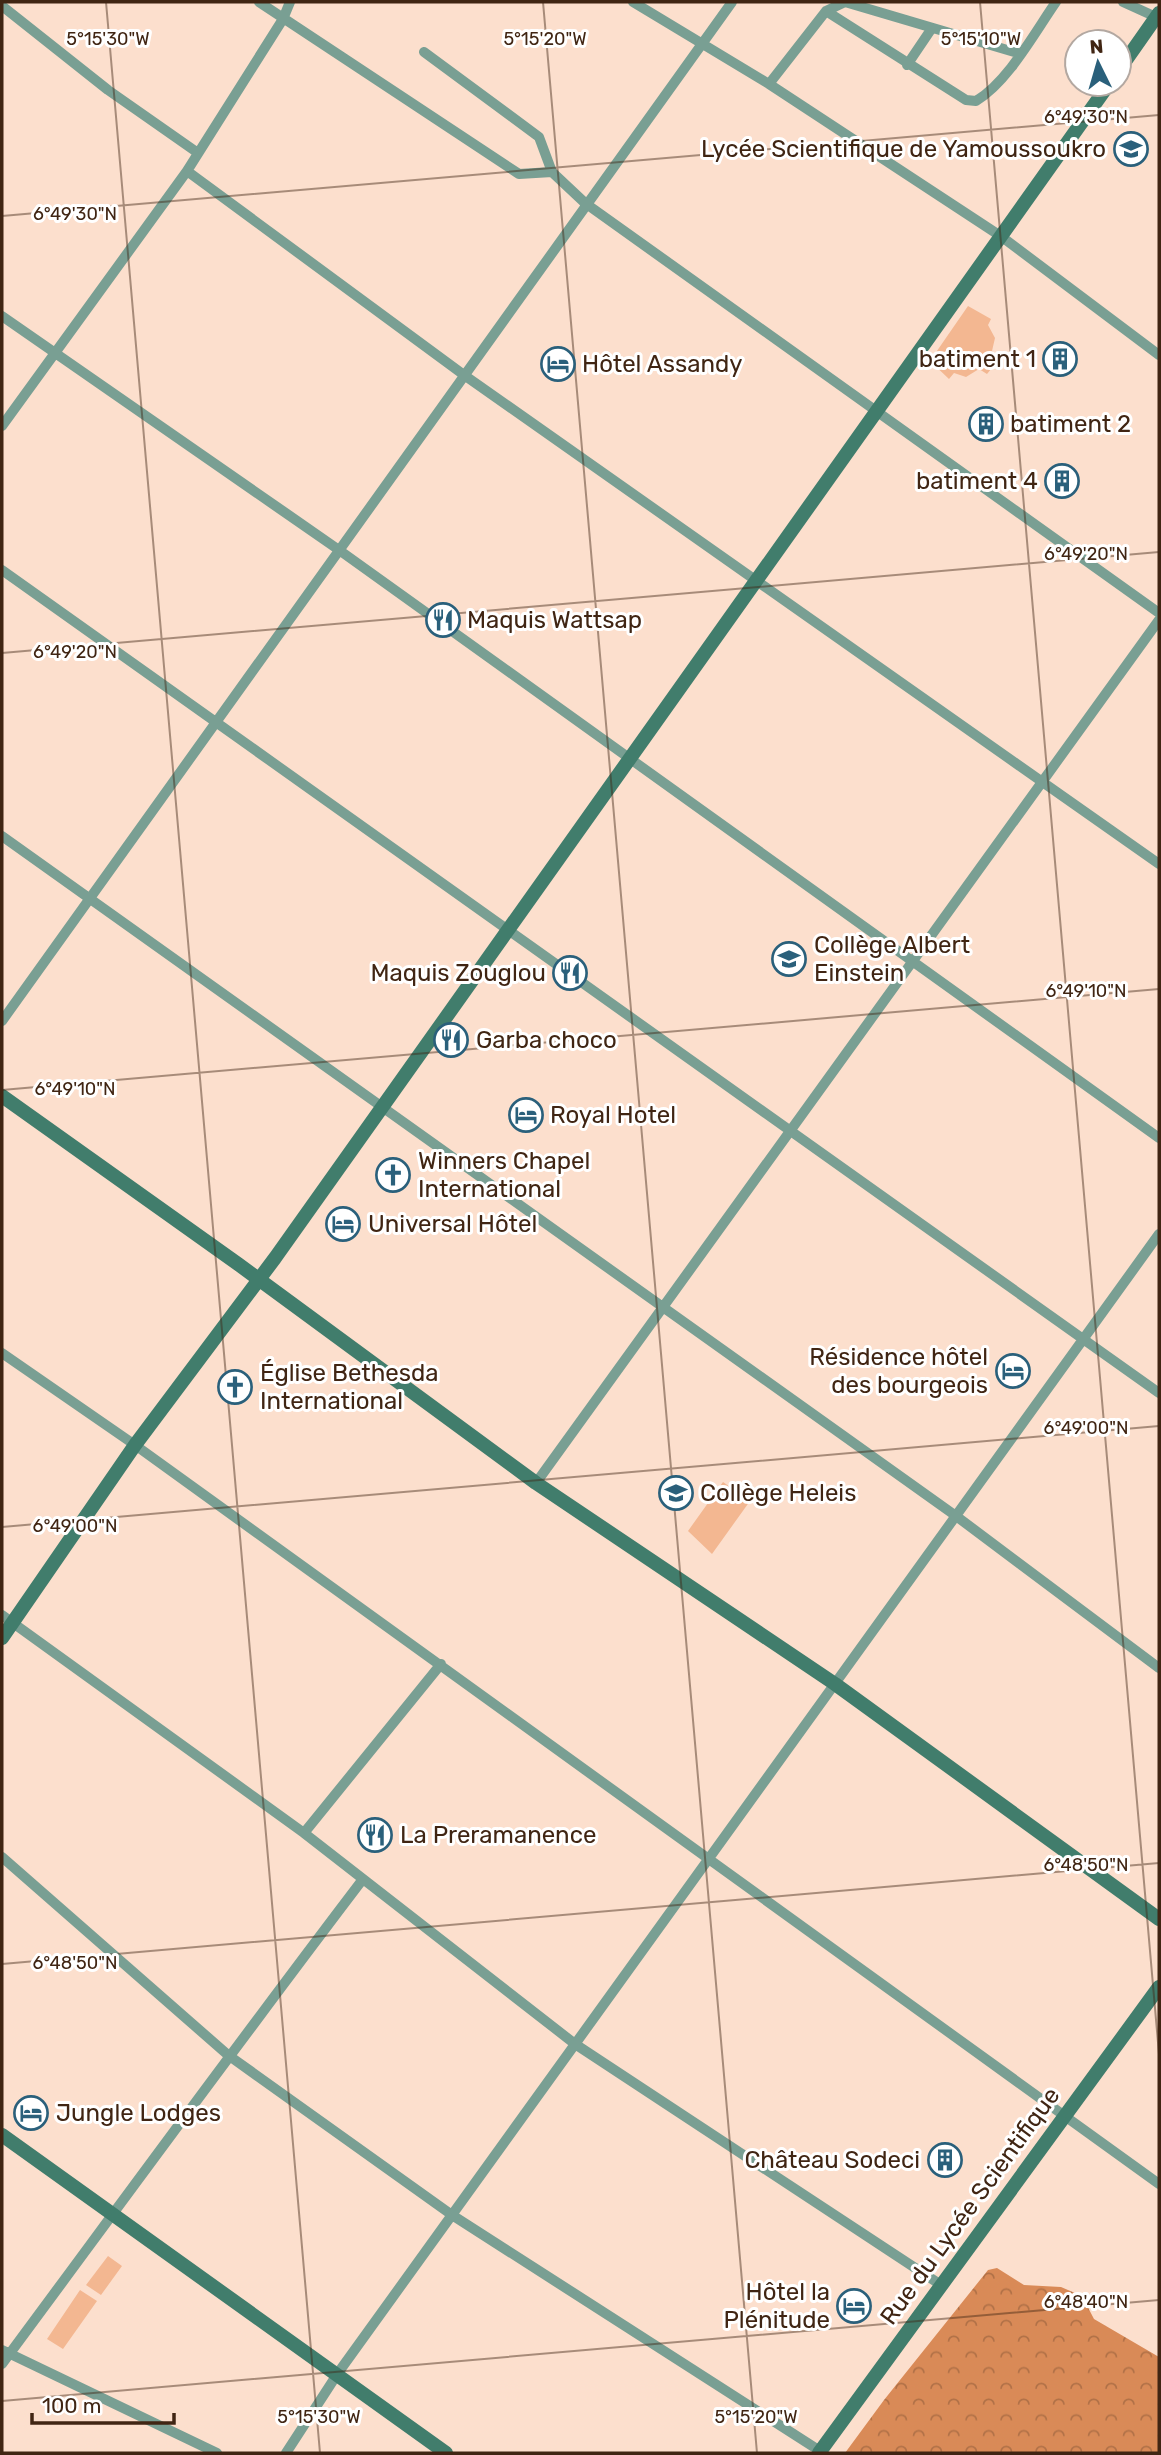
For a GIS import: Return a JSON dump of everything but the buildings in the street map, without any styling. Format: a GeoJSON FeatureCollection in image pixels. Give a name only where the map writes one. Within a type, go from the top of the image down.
{"type":"FeatureCollection","features":[{"type":"Feature","properties":{"kind":"street"},"geometry":{"type":"LineString","coordinates":[[259,2],[519,174],[552,172]]}},
{"type":"Feature","properties":{"kind":"street"},"geometry":{"type":"LineString","coordinates":[[2,426],[187,171],[283,19],[290,2]]}},
{"type":"Feature","properties":{"kind":"street"},"geometry":{"type":"LineString","coordinates":[[633,2],[769,85],[1002,237],[1159,355]]}},
{"type":"Feature","properties":{"kind":"street"},"geometry":{"type":"LineString","coordinates":[[2,1021],[585,203],[732,2]]}},
{"type":"Feature","properties":{"kind":"street"},"geometry":{"type":"LineString","coordinates":[[769,85],[826,11],[845,2],[1021,54]]}},
{"type":"Feature","properties":{"kind":"street"},"geometry":{"type":"LineString","coordinates":[[826,11],[907,65],[966,100],[976,101],[985,96],[1021,54],[1056,2]]}},
{"type":"Feature","properties":{"kind":"street"},"geometry":{"type":"LineString","coordinates":[[1123,2],[1158,15],[1133,50]]}},
{"type":"Feature","properties":{"kind":"street"},"geometry":{"type":"LineString","coordinates":[[2,6],[108,90],[198,153]]}},
{"type":"Feature","properties":{"kind":"street"},"geometry":{"type":"LineString","coordinates":[[907,65],[932,28]]}},
{"type":"Feature","properties":{"kind":"street"},"geometry":{"type":"LineString","coordinates":[[424,52],[539,137],[552,172],[585,203],[1159,613]]}},
{"type":"Feature","properties":{"kind":"street"},"geometry":{"type":"LineString","coordinates":[[2,1637],[7,1619],[259,1279],[1099,98]]}},
{"type":"Feature","properties":{"kind":"street"},"geometry":{"type":"LineString","coordinates":[[187,171],[464,375],[1159,864]]}},
{"type":"Feature","properties":{"kind":"street"},"geometry":{"type":"LineString","coordinates":[[2,316],[339,550],[1159,1138]]}},
{"type":"Feature","properties":{"kind":"street"},"geometry":{"type":"LineString","coordinates":[[2,570],[507,932],[1085,1337],[1159,1393]]}},
{"type":"Feature","properties":{"kind":"street"},"geometry":{"type":"LineString","coordinates":[[536,1483],[1159,620]]}},
{"type":"Feature","properties":{"kind":"street"},"geometry":{"type":"LineString","coordinates":[[2,835],[956,1516],[1159,1668]]}},
{"type":"Feature","properties":{"kind":"street"},"geometry":{"type":"LineString","coordinates":[[2,1096],[259,1279],[536,1483],[835,1684],[1159,1919]]}},
{"type":"Feature","properties":{"kind":"street"},"geometry":{"type":"LineString","coordinates":[[286,2453],[338,2373],[1159,1234]]}},
{"type":"Feature","properties":{"kind":"street"},"geometry":{"type":"LineString","coordinates":[[2,1353],[441,1664],[1159,2184]]}},
{"type":"Feature","properties":{"kind":"street"},"geometry":{"type":"LineString","coordinates":[[7,1619],[304,1833],[575,2044],[941,2285]]}},
{"type":"Feature","properties":{"kind":"street"},"geometry":{"type":"LineString","coordinates":[[304,1833],[441,1664]]}},
{"type":"Feature","properties":{"kind":"street"},"geometry":{"type":"LineString","coordinates":[[2,1857],[228,2055],[452,2215],[820,2452]]}},
{"type":"Feature","properties":{"kind":"street"},"geometry":{"type":"LineString","coordinates":[[2,2364],[6,2352],[114,2216],[228,2055],[363,1879]]}},
{"type":"Feature","properties":{"kind":"street","name":"Rue du Lycée Scientifique"},"geometry":{"type":"LineString","coordinates":[[820,2452],[1159,1987]]}},
{"type":"Feature","properties":{"kind":"street"},"geometry":{"type":"LineString","coordinates":[[2,2135],[338,2373],[446,2453]]}},
{"type":"Feature","properties":{"kind":"street"},"geometry":{"type":"LineString","coordinates":[[6,2352],[217,2453]]}},
{"type":"Feature","properties":{"kind":"shaded area"},"geometry":{"type":"Polygon","coordinates":[[[968,306],[991,319],[988,325],[995,338],[992,351],[1000,358],[987,374],[979,369],[966,377],[954,373],[949,379],[930,361],[968,306]]]}},
{"type":"Feature","properties":{"kind":"shaded area"},"geometry":{"type":"Polygon","coordinates":[[[723,1482],[750,1501],[712,1554],[688,1531],[723,1482]]]}},
{"type":"Feature","properties":{"kind":"shaded area"},"geometry":{"type":"Polygon","coordinates":[[[108,2256],[122,2266],[101,2295],[86,2285],[108,2256]]]}},
{"type":"Feature","properties":{"kind":"shaded area"},"geometry":{"type":"Polygon","coordinates":[[[80,2290],[97,2301],[63,2349],[47,2339],[80,2290]]]}},
{"type":"Feature","properties":{"kind":"green space"},"geometry":{"type":"Polygon","coordinates":[[[997,2268],[1024,2285],[1061,2287],[1082,2296],[1094,2319],[1159,2357],[1159,2453],[845,2453],[988,2270],[997,2268]]]}},
{"type":"Feature","properties":{"kind":"place","name":"Lycée Scientifique de Yamoussoukro"},"geometry":{"type":"Point","coordinates":[1131,149]}},
{"type":"Feature","properties":{"kind":"place","name":"batiment 1"},"geometry":{"type":"Point","coordinates":[1060,359]}},
{"type":"Feature","properties":{"kind":"place","name":"Hôtel Assandy"},"geometry":{"type":"Point","coordinates":[558,364]}},
{"type":"Feature","properties":{"kind":"place","name":"batiment 2"},"geometry":{"type":"Point","coordinates":[986,424]}},
{"type":"Feature","properties":{"kind":"place","name":"batiment 4"},"geometry":{"type":"Point","coordinates":[1062,481]}},
{"type":"Feature","properties":{"kind":"place","name":"Maquis Wattsap"},"geometry":{"type":"Point","coordinates":[443,620]}},
{"type":"Feature","properties":{"kind":"place","name":"Collège Albert Einstein"},"geometry":{"type":"Point","coordinates":[789,959]}},
{"type":"Feature","properties":{"kind":"place","name":"Maquis Zouglou"},"geometry":{"type":"Point","coordinates":[570,973]}},
{"type":"Feature","properties":{"kind":"place","name":"Garba choco"},"geometry":{"type":"Point","coordinates":[451,1040]}},
{"type":"Feature","properties":{"kind":"place","name":"Royal Hotel"},"geometry":{"type":"Point","coordinates":[526,1115]}},
{"type":"Feature","properties":{"kind":"place","name":"Winners Chapel International"},"geometry":{"type":"Point","coordinates":[393,1175]}},
{"type":"Feature","properties":{"kind":"place","name":"Universal Hôtel"},"geometry":{"type":"Point","coordinates":[343,1224]}},
{"type":"Feature","properties":{"kind":"place","name":"Résidence hôtel des bourgeois"},"geometry":{"type":"Point","coordinates":[1013,1371]}},
{"type":"Feature","properties":{"kind":"place","name":"Église Bethesda International"},"geometry":{"type":"Point","coordinates":[235,1387]}},
{"type":"Feature","properties":{"kind":"place","name":"Collège Heleis"},"geometry":{"type":"Point","coordinates":[676,1493]}},
{"type":"Feature","properties":{"kind":"place","name":"La Preramanence"},"geometry":{"type":"Point","coordinates":[375,1835]}},
{"type":"Feature","properties":{"kind":"place","name":"Jungle Lodges"},"geometry":{"type":"Point","coordinates":[31,2113]}},
{"type":"Feature","properties":{"kind":"place","name":"Château Sodeci"},"geometry":{"type":"Point","coordinates":[945,2160]}},
{"type":"Feature","properties":{"kind":"place","name":"Hôtel la Plénitude"},"geometry":{"type":"Point","coordinates":[854,2306]}}]}
